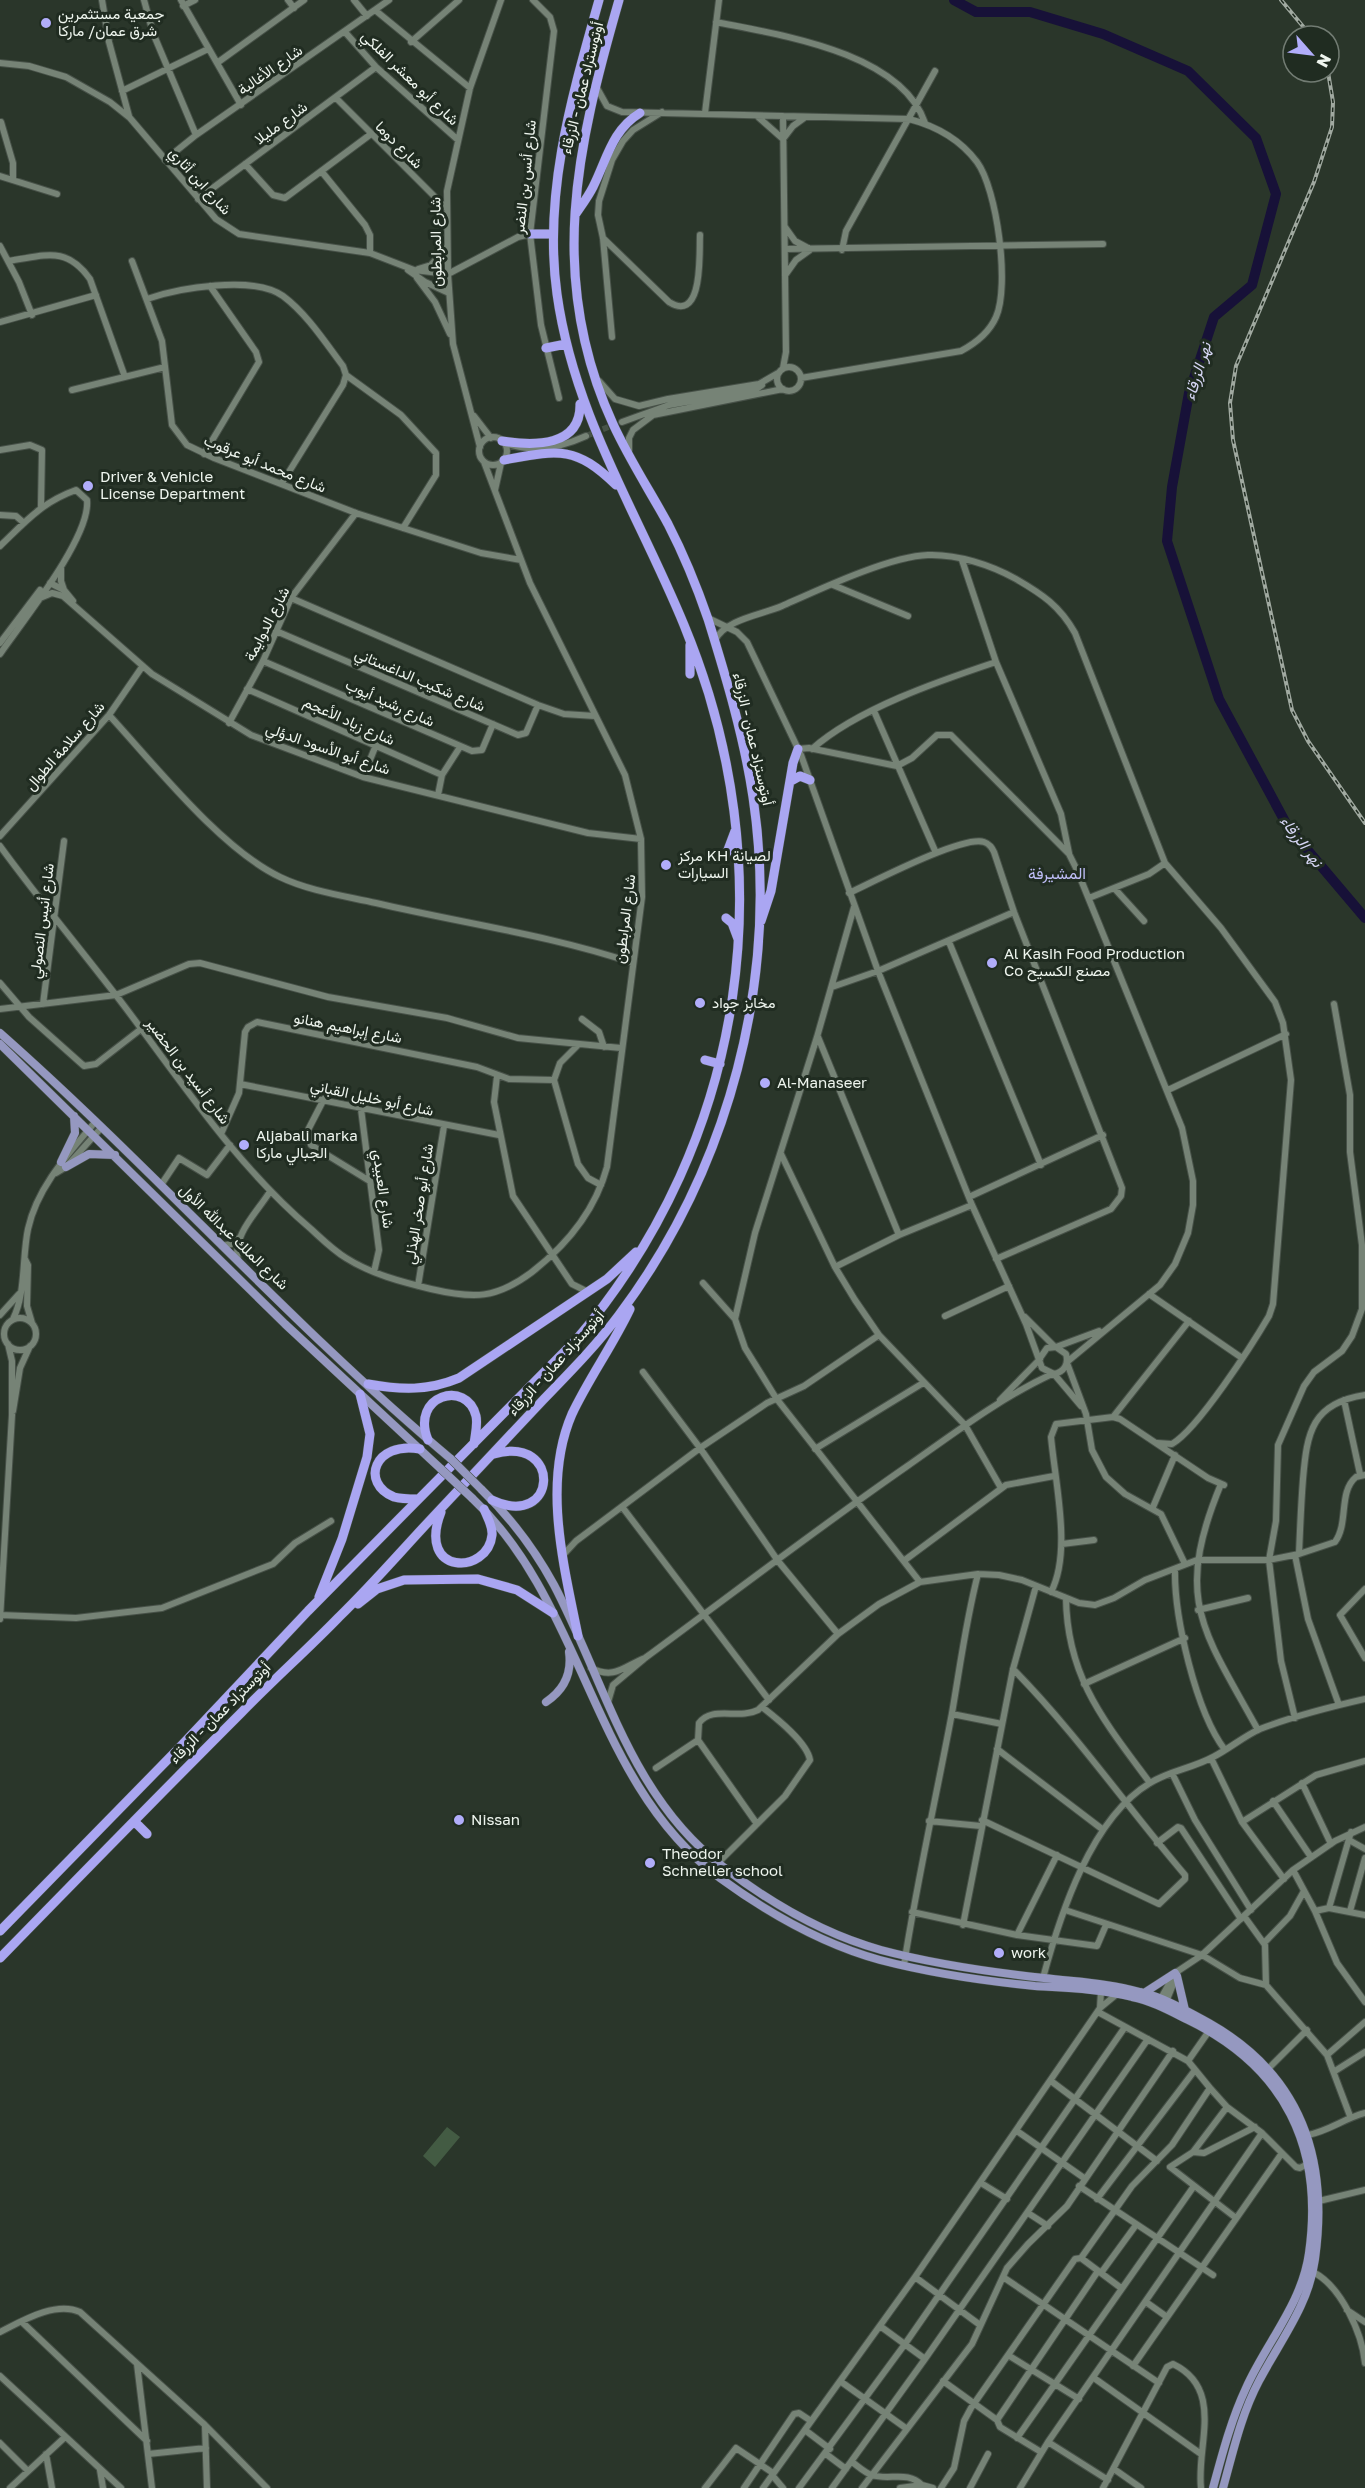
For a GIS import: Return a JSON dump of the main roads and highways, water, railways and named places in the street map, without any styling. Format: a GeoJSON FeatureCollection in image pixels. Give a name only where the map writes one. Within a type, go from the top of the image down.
{"type":"FeatureCollection","features":[{"type":"Feature","properties":{"kind":"highway","name":"أوتوستراد عمان - الزرقاء"},"geometry":{"type":"LineString","coordinates":[[0,1931],[181,1746],[316,1602],[576,1340],[609,1299],[648,1239],[687,1162],[720,1064],[739,948],[741,892],[737,823],[720,729],[690,639],[597,440],[580,395],[566,344],[556,292],[553,234],[556,184],[564,130],[599,0]]}},
{"type":"Feature","properties":{"kind":"highway","name":"أوتوستراد عمان - الزرقاء"},"geometry":{"type":"LineString","coordinates":[[0,1958],[134,1821],[341,1616],[593,1348],[639,1287],[684,1211],[723,1116],[751,1006],[757,963],[759,873],[754,804],[738,728],[707,618],[675,537],[610,418],[595,376],[576,285],[575,215],[580,156],[595,83],[619,0]]}},
{"type":"Feature","properties":{"kind":"highway"},"geometry":{"type":"LineString","coordinates":[[575,215],[592,188],[615,136],[626,123],[640,113]]}},
{"type":"Feature","properties":{"kind":"highway"},"geometry":{"type":"LineString","coordinates":[[530,234],[553,234]]}},
{"type":"Feature","properties":{"kind":"highway"},"geometry":{"type":"LineString","coordinates":[[546,348],[566,344]]}},
{"type":"Feature","properties":{"kind":"highway"},"geometry":{"type":"LineString","coordinates":[[504,442],[530,444],[562,438],[572,431],[578,420],[580,395]]}},
{"type":"Feature","properties":{"kind":"highway"},"geometry":{"type":"LineString","coordinates":[[504,460],[572,453],[592,464],[622,490]]}},
{"type":"Feature","properties":{"kind":"highway"},"geometry":{"type":"LineString","coordinates":[[690,639],[690,674]]}},
{"type":"Feature","properties":{"kind":"highway"},"geometry":{"type":"LineString","coordinates":[[759,926],[771,891],[798,749]]}},
{"type":"Feature","properties":{"kind":"highway"},"geometry":{"type":"LineString","coordinates":[[791,781],[800,777],[810,780]]}},
{"type":"Feature","properties":{"kind":"highway"},"geometry":{"type":"LineString","coordinates":[[726,855],[737,823]]}},
{"type":"Feature","properties":{"kind":"highway"},"geometry":{"type":"LineString","coordinates":[[726,918],[735,928],[739,948]]}},
{"type":"Feature","properties":{"kind":"highway"},"geometry":{"type":"LineString","coordinates":[[705,1060],[720,1064]]}},
{"type":"Feature","properties":{"kind":"highway"},"geometry":{"type":"LineString","coordinates":[[368,1384],[412,1389],[450,1382],[481,1366],[588,1292],[622,1266],[648,1239]]}},
{"type":"Feature","properties":{"kind":"highway"},"geometry":{"type":"LineString","coordinates":[[578,1636],[564,1554],[557,1482],[567,1430],[639,1287]]}},
{"type":"Feature","properties":{"kind":"highway"},"geometry":{"type":"LineString","coordinates":[[316,1602],[332,1566],[367,1457],[370,1434],[360,1394]]}},
{"type":"Feature","properties":{"kind":"highway"},"geometry":{"type":"LineString","coordinates":[[428,1440],[424,1424],[427,1407],[437,1398],[450,1395],[464,1399],[473,1408],[477,1425],[474,1444]]}},
{"type":"Feature","properties":{"kind":"highway"},"geometry":{"type":"LineString","coordinates":[[418,1499],[400,1498],[388,1493],[379,1483],[376,1469],[382,1456],[393,1448],[420,1449]]}},
{"type":"Feature","properties":{"kind":"highway"},"geometry":{"type":"LineString","coordinates":[[492,1455],[513,1450],[524,1452],[538,1462],[544,1481],[540,1494],[531,1504],[515,1508],[492,1500]]}},
{"type":"Feature","properties":{"kind":"highway"},"geometry":{"type":"LineString","coordinates":[[443,1506],[435,1528],[435,1545],[446,1558],[462,1563],[479,1558],[489,1544],[492,1535],[484,1509]]}},
{"type":"Feature","properties":{"kind":"highway"},"geometry":{"type":"LineString","coordinates":[[341,1616],[377,1589],[418,1578],[492,1581],[517,1590],[553,1613]]}},
{"type":"Feature","properties":{"kind":"highway"},"geometry":{"type":"LineString","coordinates":[[134,1821],[147,1834]]}},
{"type":"Feature","properties":{"kind":"main road","name":"شارع الملك عبدالله الأول"},"geometry":{"type":"LineString","coordinates":[[0,1033],[99,1124],[238,1262],[451,1459],[492,1500],[539,1560],[578,1636],[631,1754],[655,1795],[684,1831],[718,1863],[741,1880],[816,1925],[857,1943],[975,1969],[1113,1985],[1144,1993],[1162,2003]]}},
{"type":"Feature","properties":{"kind":"main road","name":"شارع الملك عبدالله الأول"},"geometry":{"type":"LineString","coordinates":[[0,1044],[285,1324],[484,1509],[532,1570],[634,1783],[679,1842],[736,1889],[812,1934],[855,1952],[904,1965],[1018,1984],[1101,1991],[1162,2003]]}},
{"type":"Feature","properties":{"kind":"main road"},"geometry":{"type":"LineString","coordinates":[[73,1115],[75,1133],[63,1165],[89,1154],[115,1155]]}},
{"type":"Feature","properties":{"kind":"main road"},"geometry":{"type":"LineString","coordinates":[[285,1324],[294,1315]]}},
{"type":"Feature","properties":{"kind":"main road"},"geometry":{"type":"LineString","coordinates":[[546,1702],[559,1691],[566,1680],[570,1664],[567,1642]]}},
{"type":"Feature","properties":{"kind":"main road"},"geometry":{"type":"LineString","coordinates":[[587,1688],[598,1684]]}},
{"type":"Feature","properties":{"kind":"main road"},"geometry":{"type":"LineString","coordinates":[[812,1934],[816,1925]]}},
{"type":"Feature","properties":{"kind":"main road"},"geometry":{"type":"LineString","coordinates":[[1144,1993],[1177,1973],[1185,2010]]}},
{"type":"Feature","properties":{"kind":"main road"},"geometry":{"type":"LineString","coordinates":[[1162,2003],[1185,2010],[1237,2041],[1268,2069],[1284,2089],[1308,2135],[1314,2157],[1319,2201],[1312,2272],[1302,2303],[1246,2386],[1213,2488]]}},
{"type":"Feature","properties":{"kind":"main road"},"geometry":{"type":"LineString","coordinates":[[1162,2003],[1238,2050],[1270,2081],[1301,2135],[1309,2163],[1313,2214],[1307,2265],[1282,2333],[1250,2400],[1223,2488]]}},
{"type":"Feature","properties":{"kind":"waterway","name":"نهر الزرقاء"},"geometry":{"type":"LineString","coordinates":[[954,0],[976,12],[1030,12],[1103,34],[1188,71],[1256,138],[1276,194],[1252,285],[1214,317],[1189,393],[1172,487],[1167,541],[1219,699],[1288,827],[1365,918]]}},
{"type":"Feature","properties":{"kind":"tunnel"},"geometry":{"type":"LineString","coordinates":[[586,436],[616,424]]}},
{"type":"Feature","properties":{"kind":"railway"},"geometry":{"type":"LineString","coordinates":[[1281,0],[1301,24]]}},
{"type":"Feature","properties":{"kind":"railway"},"geometry":{"type":"LineString","coordinates":[[1330,84],[1333,102],[1332,127],[1314,182],[1236,366],[1230,403],[1233,440],[1292,710],[1308,741],[1365,823]]}},
{"type":"Feature","properties":{"kind":"place","name":"جمعية مستثمرين شرق عمان/ ماركا"},"geometry":{"type":"Point","coordinates":[46,23]}},
{"type":"Feature","properties":{"kind":"place","name":"Driver & Vehicle License Department"},"geometry":{"type":"Point","coordinates":[88,486]}},
{"type":"Feature","properties":{"kind":"place","name":"مركز KH لصيانة السيارات"},"geometry":{"type":"Point","coordinates":[666,865]}},
{"type":"Feature","properties":{"kind":"place","name":"Al Kasih Food Production Co مصنع الكسيح"},"geometry":{"type":"Point","coordinates":[992,963]}},
{"type":"Feature","properties":{"kind":"place","name":"مخابز جواد"},"geometry":{"type":"Point","coordinates":[700,1003]}},
{"type":"Feature","properties":{"kind":"place","name":"Al-Manaseer"},"geometry":{"type":"Point","coordinates":[765,1083]}},
{"type":"Feature","properties":{"kind":"place","name":"Aljabali marka الجبالي ماركا"},"geometry":{"type":"Point","coordinates":[244,1145]}},
{"type":"Feature","properties":{"kind":"place","name":"Nissan"},"geometry":{"type":"Point","coordinates":[459,1820]}},
{"type":"Feature","properties":{"kind":"place","name":"Theodor Schneller school"},"geometry":{"type":"Point","coordinates":[650,1863]}},
{"type":"Feature","properties":{"kind":"place","name":"work"},"geometry":{"type":"Point","coordinates":[999,1953]}},
{"type":"Feature","properties":{"kind":"district","name":"المشيرفة"},"geometry":{"type":"Point","coordinates":[1057,873]}}]}
